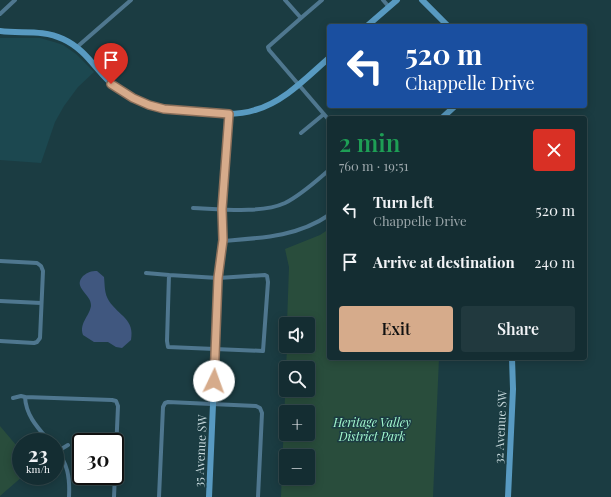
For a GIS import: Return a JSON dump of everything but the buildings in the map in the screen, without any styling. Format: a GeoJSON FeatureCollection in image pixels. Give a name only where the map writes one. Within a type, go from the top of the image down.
{"type":"FeatureCollection","features":[{"type":"Feature","properties":{"kind":"street"},"geometry":{"type":"LineString","coordinates":[[0,14],[15,0]]}},
{"type":"Feature","properties":{"kind":"street"},"geometry":{"type":"LineString","coordinates":[[77,47],[131,0]]}},
{"type":"Feature","properties":{"kind":"street"},"geometry":{"type":"LineString","coordinates":[[285,0],[301,18]]}},
{"type":"Feature","properties":{"kind":"street"},"geometry":{"type":"LineString","coordinates":[[322,0],[268,47],[327,118]]}},
{"type":"Feature","properties":{"kind":"street"},"geometry":{"type":"LineString","coordinates":[[383,0],[389,7]]}},
{"type":"Feature","properties":{"kind":"street"},"geometry":{"type":"LineString","coordinates":[[369,24],[397,0]]}},
{"type":"Feature","properties":{"kind":"street"},"geometry":{"type":"LineString","coordinates":[[422,0],[445,24]]}},
{"type":"Feature","properties":{"kind":"street"},"geometry":{"type":"LineString","coordinates":[[428,0],[445,24]]}},
{"type":"Feature","properties":{"kind":"street"},"geometry":{"type":"LineString","coordinates":[[0,30],[46,33],[62,38],[85,54],[111,84],[133,98],[149,105],[164,109],[229,114],[255,110],[284,96],[327,60]]}},
{"type":"Feature","properties":{"kind":"street"},"geometry":{"type":"LineString","coordinates":[[444,116],[454,108]]}},
{"type":"Feature","properties":{"kind":"street"},"geometry":{"type":"LineString","coordinates":[[214,381],[218,278],[223,240],[222,209],[229,114]]}},
{"type":"Feature","properties":{"kind":"street"},"geometry":{"type":"LineString","coordinates":[[301,133],[324,114]]}},
{"type":"Feature","properties":{"kind":"street"},"geometry":{"type":"LineString","coordinates":[[193,208],[262,209],[283,204],[298,196],[327,172]]}},
{"type":"Feature","properties":{"kind":"street"},"geometry":{"type":"LineString","coordinates":[[223,240],[258,239],[286,235],[317,223],[327,216]]}},
{"type":"Feature","properties":{"kind":"street"},"geometry":{"type":"LineString","coordinates":[[0,261],[37,263],[42,266],[43,270],[40,338],[37,342],[0,341]]}},
{"type":"Feature","properties":{"kind":"street"},"geometry":{"type":"LineString","coordinates":[[146,273],[218,278],[264,275],[268,279],[263,351],[168,347],[166,344],[170,275]]}},
{"type":"Feature","properties":{"kind":"street"},"geometry":{"type":"LineString","coordinates":[[0,301],[41,303]]}},
{"type":"Feature","properties":{"kind":"street","name":"32 Avenue SW"},"geometry":{"type":"LineString","coordinates":[[508,497],[512,360]]}},
{"type":"Feature","properties":{"kind":"street","name":"35 Avenue SW"},"geometry":{"type":"LineString","coordinates":[[209,497],[214,381]]}},
{"type":"Feature","properties":{"kind":"street"},"geometry":{"type":"LineString","coordinates":[[25,396],[30,417],[42,433]]}},
{"type":"Feature","properties":{"kind":"street"},"geometry":{"type":"LineString","coordinates":[[13,398],[25,396],[116,401],[118,406],[114,497]]}},
{"type":"Feature","properties":{"kind":"street"},"geometry":{"type":"LineString","coordinates":[[158,497],[164,405],[168,402],[256,406],[260,408],[262,413],[258,497]]}},
{"type":"Feature","properties":{"kind":"street"},"geometry":{"type":"LineString","coordinates":[[64,447],[68,445]]}},
{"type":"Feature","properties":{"kind":"street"},"geometry":{"type":"LineString","coordinates":[[64,462],[67,467],[70,482],[69,497]]}},
{"type":"Feature","properties":{"kind":"shaded area"},"geometry":{"type":"Polygon","coordinates":[[[0,38],[40,38],[63,45],[76,54],[94,72],[78,87],[64,106],[55,122],[41,163],[0,160],[0,38]]]}},
{"type":"Feature","properties":{"kind":"shaded area"},"geometry":{"type":"Polygon","coordinates":[[[97,271],[104,277],[107,298],[131,327],[131,340],[122,348],[116,347],[108,342],[94,342],[83,335],[83,323],[91,306],[89,298],[81,288],[80,280],[86,274],[97,271]]]}},
{"type":"Feature","properties":{"kind":"green space","name":"Heritage Valley District Park"},"geometry":{"type":"Polygon","coordinates":[[[327,230],[327,360],[439,360],[433,497],[281,497],[281,485],[315,485],[315,449],[283,449],[283,441],[315,441],[315,405],[285,405],[285,397],[315,397],[315,361],[286,361],[287,353],[315,353],[315,317],[287,317],[289,267],[285,249],[320,235],[327,230]]]}},
{"type":"Feature","properties":{"kind":"green space"},"geometry":{"type":"Polygon","coordinates":[[[0,426],[12,440],[13,485],[0,496],[0,426]]]}},
{"type":"Feature","properties":{"kind":"route"},"geometry":{"type":"LineString","coordinates":[[111,84],[118,90],[133,98],[149,105],[164,109],[229,114],[228,147],[222,209],[223,240],[218,278],[214,381]]}}]}
